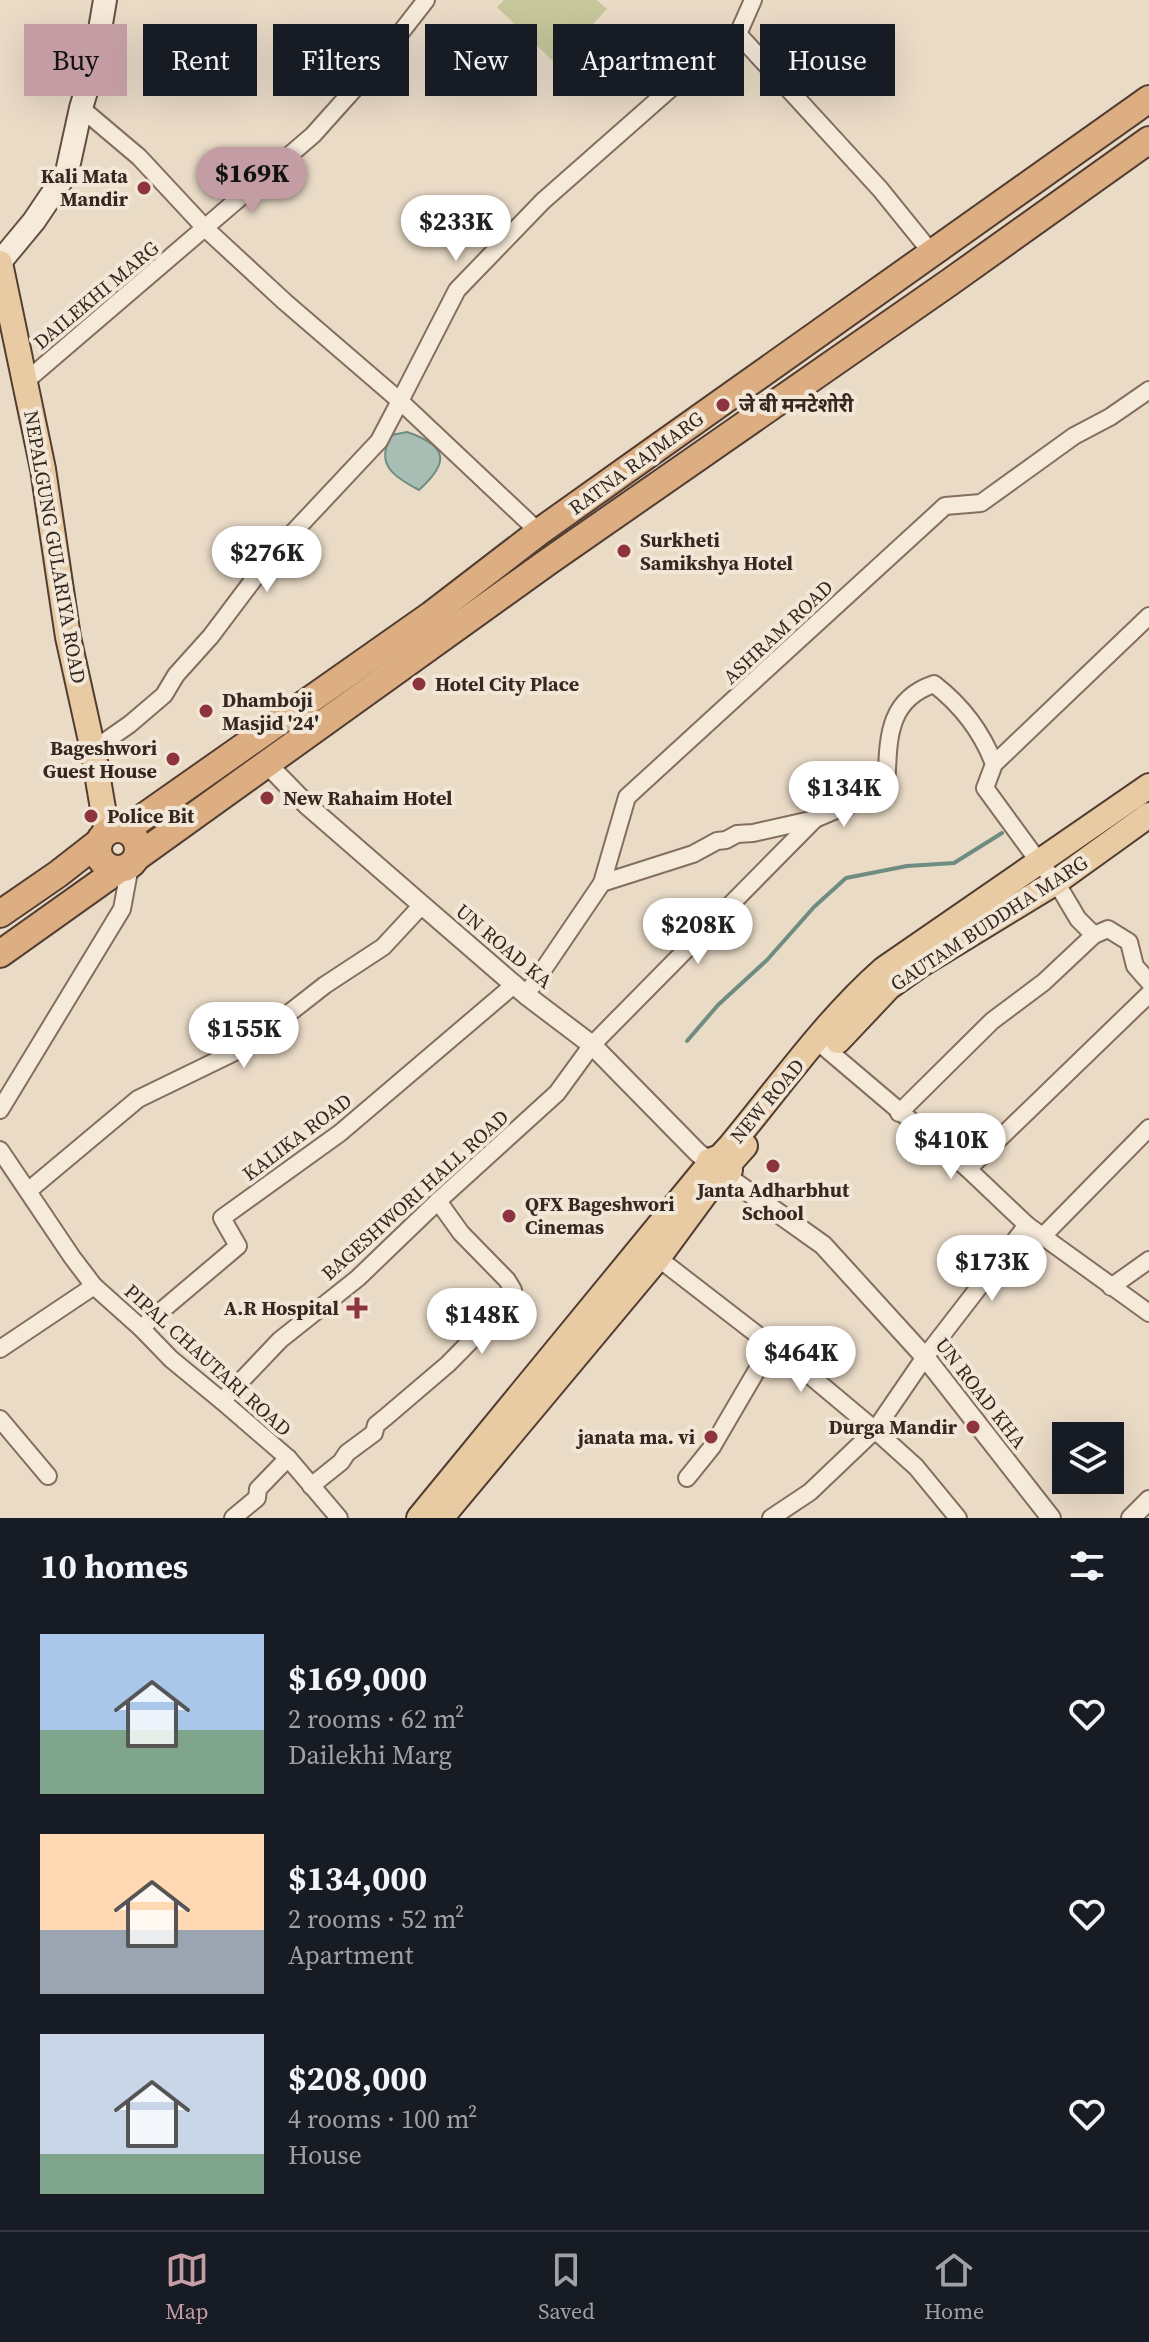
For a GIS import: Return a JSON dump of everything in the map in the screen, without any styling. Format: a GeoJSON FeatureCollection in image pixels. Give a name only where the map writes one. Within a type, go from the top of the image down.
{"type":"FeatureCollection","features":[{"type":"Feature","properties":{"kind":"highway","name":"RATNA RAJMARG"},"geometry":{"type":"LineString","coordinates":[[0,914],[110,835],[252,742],[431,615],[539,532],[1149,99]]}},
{"type":"Feature","properties":{"kind":"highway","name":"RATNA RAJMARG"},"geometry":{"type":"LineString","coordinates":[[0,954],[549,561],[1149,140]]}},
{"type":"Feature","properties":{"kind":"highway"},"geometry":{"type":"LineString","coordinates":[[110,835],[135,838],[138,844],[128,864],[112,869],[101,861],[99,855],[110,835]]}},
{"type":"Feature","properties":{"kind":"main road"},"geometry":{"type":"LineString","coordinates":[[0,264],[67,172],[94,65],[105,0]]}},
{"type":"Feature","properties":{"kind":"main road","name":"NEPALGUNG GULARIYA ROAD"},"geometry":{"type":"LineString","coordinates":[[0,264],[43,469],[68,637],[110,835]]}},
{"type":"Feature","properties":{"kind":"main road"},"geometry":{"type":"LineString","coordinates":[[252,742],[268,765]]}},
{"type":"Feature","properties":{"kind":"main road","name":"NEW ROAD"},"geometry":{"type":"LineString","coordinates":[[822,1046],[867,984],[884,969],[1149,786]]}},
{"type":"Feature","properties":{"kind":"main road","name":"GAUTAM BUDDHA MARG"},"geometry":{"type":"LineString","coordinates":[[441,1518],[658,1258],[718,1168],[822,1046],[889,987],[920,965],[1056,882],[1149,815]]}},
{"type":"Feature","properties":{"kind":"main road"},"geometry":{"type":"LineString","coordinates":[[419,1518],[718,1168]]}},
{"type":"Feature","properties":{"kind":"street","name":"DAILEKHI MARG"},"geometry":{"type":"LineString","coordinates":[[26,381],[313,135],[373,68],[426,0]]}},
{"type":"Feature","properties":{"kind":"street"},"geometry":{"type":"LineString","coordinates":[[742,24],[753,0]]}},
{"type":"Feature","properties":{"kind":"street"},"geometry":{"type":"LineString","coordinates":[[744,41],[880,189],[931,252]]}},
{"type":"Feature","properties":{"kind":"street"},"geometry":{"type":"LineString","coordinates":[[93,750],[164,695],[176,675],[211,636],[272,555],[379,441],[457,290],[543,201],[662,96]]}},
{"type":"Feature","properties":{"kind":"street"},"geometry":{"type":"LineString","coordinates":[[81,108],[139,157],[206,229],[400,401],[539,532]]}},
{"type":"Feature","properties":{"kind":"street","name":"ASHRAM ROAD"},"geometry":{"type":"LineString","coordinates":[[520,990],[602,883],[627,797],[945,506],[981,503],[1074,436],[1110,417],[1149,390]]}},
{"type":"Feature","properties":{"kind":"street"},"geometry":{"type":"LineString","coordinates":[[1094,935],[1078,919],[1056,882],[985,788],[994,764],[1149,616]]}},
{"type":"Feature","properties":{"kind":"street"},"geometry":{"type":"LineString","coordinates":[[602,883],[693,854],[737,834],[815,819],[850,804],[883,795],[889,737],[898,710],[920,689],[934,684],[954,699],[969,718],[994,764]]}},
{"type":"Feature","properties":{"kind":"street","name":"UN ROAD KA"},"geometry":{"type":"LineString","coordinates":[[268,765],[307,805],[520,990],[592,1045],[698,1153],[718,1168]]}},
{"type":"Feature","properties":{"kind":"street","name":"BAGESHWORI HALL ROAD"},"geometry":{"type":"LineString","coordinates":[[222,1401],[280,1340],[358,1278],[557,1093],[592,1045],[815,819]]}},
{"type":"Feature","properties":{"kind":"street"},"geometry":{"type":"LineString","coordinates":[[0,1110],[122,909],[128,864]]}},
{"type":"Feature","properties":{"kind":"street"},"geometry":{"type":"LineString","coordinates":[[28,1191],[138,1099],[247,1046],[325,985],[383,947],[422,905]]}},
{"type":"Feature","properties":{"kind":"street"},"geometry":{"type":"LineString","coordinates":[[899,1113],[992,1021],[1044,982],[1094,935],[1108,929],[1129,942],[1135,966],[1149,982]]}},
{"type":"Feature","properties":{"kind":"street","name":"KALIKA ROAD"},"geometry":{"type":"LineString","coordinates":[[141,1328],[238,1246],[222,1218],[340,1133],[520,990]]}},
{"type":"Feature","properties":{"kind":"street"},"geometry":{"type":"LineString","coordinates":[[968,1169],[1149,994]]}},
{"type":"Feature","properties":{"kind":"street"},"geometry":{"type":"LineString","coordinates":[[822,1046],[968,1169],[1027,1225],[1149,1313]]}},
{"type":"Feature","properties":{"kind":"street"},"geometry":{"type":"LineString","coordinates":[[1043,1236],[1149,1128]]}},
{"type":"Feature","properties":{"kind":"street","name":"PIPAL CHAUTARI ROAD"},"geometry":{"type":"LineString","coordinates":[[0,1150],[94,1286],[171,1359],[288,1458],[339,1518]]}},
{"type":"Feature","properties":{"kind":"street","name":"UN ROAD KHA"},"geometry":{"type":"LineString","coordinates":[[718,1168],[823,1245],[925,1357],[1051,1518]]}},
{"type":"Feature","properties":{"kind":"street"},"geometry":{"type":"LineString","coordinates":[[311,1486],[374,1433],[376,1425],[448,1364],[513,1298],[513,1290],[507,1280],[461,1233],[438,1201]]}},
{"type":"Feature","properties":{"kind":"street"},"geometry":{"type":"LineString","coordinates":[[771,1518],[810,1492],[875,1430],[925,1357],[1027,1225]]}},
{"type":"Feature","properties":{"kind":"street"},"geometry":{"type":"LineString","coordinates":[[658,1258],[875,1430],[916,1467],[958,1518]]}},
{"type":"Feature","properties":{"kind":"street"},"geometry":{"type":"LineString","coordinates":[[1111,1287],[1149,1260]]}},
{"type":"Feature","properties":{"kind":"street"},"geometry":{"type":"LineString","coordinates":[[0,1349],[94,1286]]}},
{"type":"Feature","properties":{"kind":"street"},"geometry":{"type":"LineString","coordinates":[[687,1478],[712,1447],[771,1346]]}},
{"type":"Feature","properties":{"kind":"street"},"geometry":{"type":"LineString","coordinates":[[0,1419],[48,1476]]}},
{"type":"Feature","properties":{"kind":"street"},"geometry":{"type":"LineString","coordinates":[[233,1518],[257,1498],[258,1489],[288,1458]]}},
{"type":"Feature","properties":{"kind":"street"},"geometry":{"type":"LineString","coordinates":[[1131,1518],[1149,1500]]}},
{"type":"Feature","properties":{"kind":"green space"},"geometry":{"type":"Polygon","coordinates":[[[504,0],[597,0],[607,9],[593,24],[553,24],[553,61],[537,46],[537,24],[515,24],[497,7],[504,0]]]}},
{"type":"Feature","properties":{"kind":"shaded area"},"geometry":{"type":"Polygon","coordinates":[[[407,432],[431,443],[440,456],[436,471],[419,490],[395,475],[386,462],[387,445],[392,435],[407,432]]]}},
{"type":"Feature","properties":{"kind":"waterway"},"geometry":{"type":"LineString","coordinates":[[687,1041],[718,1005],[767,960],[814,907],[846,878],[907,866],[954,863],[1002,833]]}},
{"type":"Feature","properties":{"kind":"place","name":"Kali Mata Mandir"},"geometry":{"type":"Point","coordinates":[144,188]}},
{"type":"Feature","properties":{"kind":"place","name":"जे बी मनटेशोरी"},"geometry":{"type":"Point","coordinates":[723,405]}},
{"type":"Feature","properties":{"kind":"place","name":"Surkheti Samikshya Hotel"},"geometry":{"type":"Point","coordinates":[624,551]}},
{"type":"Feature","properties":{"kind":"place","name":"Hotel City Place"},"geometry":{"type":"Point","coordinates":[419,684]}},
{"type":"Feature","properties":{"kind":"place","name":"Dhamboji Masjid '24'"},"geometry":{"type":"Point","coordinates":[206,711]}},
{"type":"Feature","properties":{"kind":"place","name":"Bageshwori Guest House"},"geometry":{"type":"Point","coordinates":[173,759]}},
{"type":"Feature","properties":{"kind":"place","name":"New Rahaim Hotel"},"geometry":{"type":"Point","coordinates":[267,798]}},
{"type":"Feature","properties":{"kind":"place","name":"Police Bit"},"geometry":{"type":"Point","coordinates":[91,816]}},
{"type":"Feature","properties":{"kind":"place","name":"Janta Adharbhut School"},"geometry":{"type":"Point","coordinates":[773,1166]}},
{"type":"Feature","properties":{"kind":"place","name":"QFX Bageshwori Cinemas"},"geometry":{"type":"Point","coordinates":[509,1216]}},
{"type":"Feature","properties":{"kind":"place","name":"A.R Hospital"},"geometry":{"type":"Point","coordinates":[357,1308]}},
{"type":"Feature","properties":{"kind":"place","name":"Durga Mandir"},"geometry":{"type":"Point","coordinates":[973,1427]}},
{"type":"Feature","properties":{"kind":"place","name":"janata ma. vi"},"geometry":{"type":"Point","coordinates":[711,1437]}}]}
